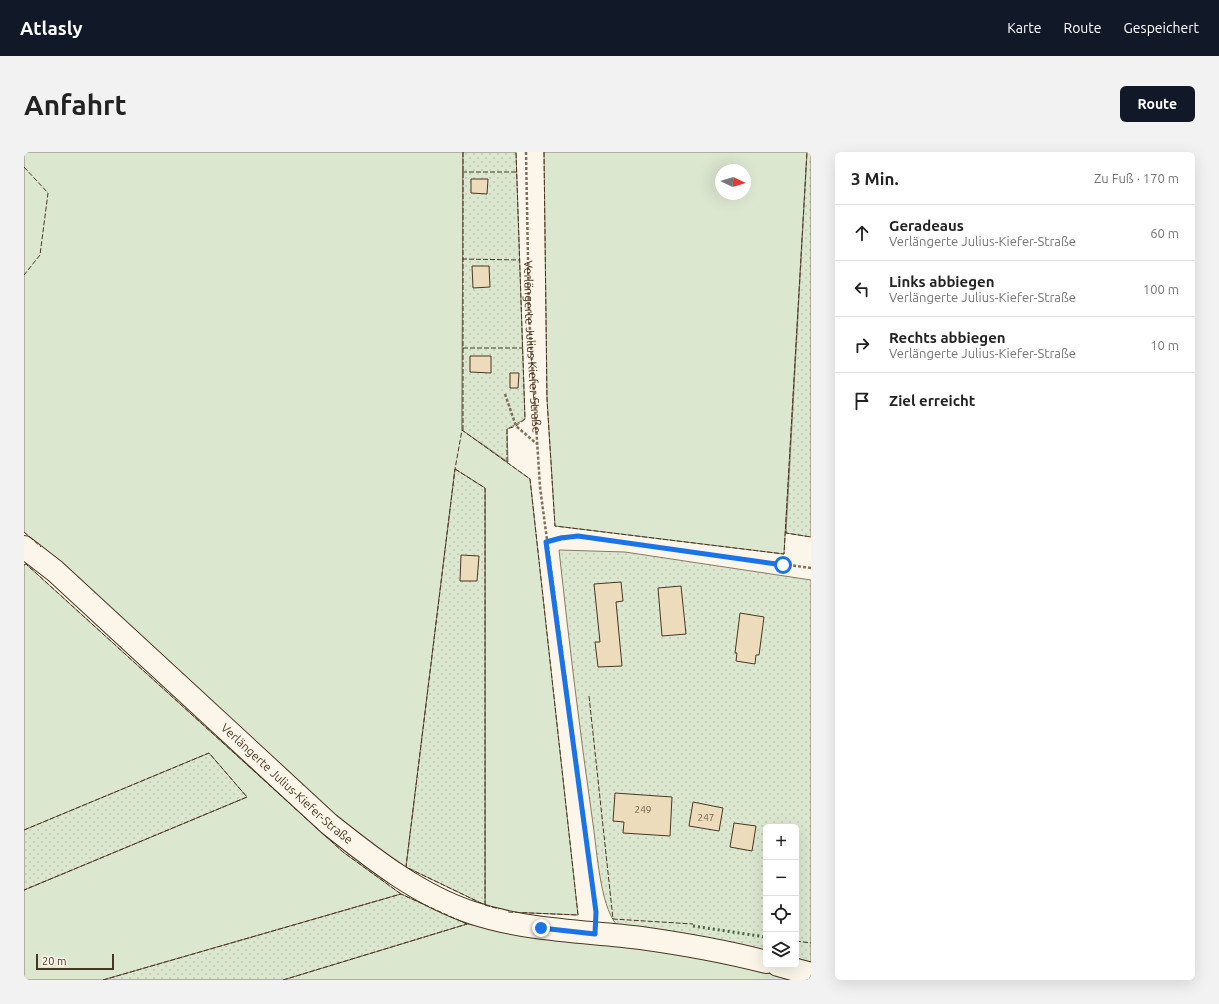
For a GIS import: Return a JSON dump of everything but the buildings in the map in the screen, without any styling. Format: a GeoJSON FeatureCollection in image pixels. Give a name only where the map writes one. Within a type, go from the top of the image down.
{"type":"FeatureCollection","features":[{"type":"Feature","properties":{"kind":"street","name":"Verlängerte Julius-Kiefer-Straße"},"geometry":{"type":"LineString","coordinates":[[24,547],[54,571],[329,824],[369,856],[440,900],[472,913],[510,924],[640,938],[726,952],[763,961]]}},
{"type":"Feature","properties":{"kind":"street"},"geometry":{"type":"LineString","coordinates":[[789,968],[811,974]]}},
{"type":"Feature","properties":{"kind":"path","name":"Verlängerte Julius-Kiefer-Straße"},"geometry":{"type":"LineString","coordinates":[[526,152],[529,314],[537,445],[546,542],[596,912],[595,934]]}},
{"type":"Feature","properties":{"kind":"path"},"geometry":{"type":"LineString","coordinates":[[505,394],[516,426],[537,445]]}},
{"type":"Feature","properties":{"kind":"path"},"geometry":{"type":"LineString","coordinates":[[546,542],[578,536],[811,568]]}},
{"type":"Feature","properties":{"kind":"green space"},"geometry":{"type":"Polygon","coordinates":[[[24,152],[463,152],[462,430],[530,479],[578,915],[508,912],[485,905],[485,488],[455,469],[406,867],[354,833],[99,598],[24,532],[24,152]]]}},
{"type":"Feature","properties":{"kind":"green space"},"geometry":{"type":"Polygon","coordinates":[[[463,152],[516,152],[525,419],[507,429],[508,462],[462,430],[463,152]]]}},
{"type":"Feature","properties":{"kind":"green space"},"geometry":{"type":"Polygon","coordinates":[[[544,152],[807,152],[784,554],[555,526],[547,399],[544,152]]]}},
{"type":"Feature","properties":{"kind":"green space"},"geometry":{"type":"Polygon","coordinates":[[[807,152],[811,152],[811,537],[786,533],[807,152]]]}},
{"type":"Feature","properties":{"kind":"green space"},"geometry":{"type":"Polygon","coordinates":[[[455,469],[485,488],[485,905],[406,867],[455,469]]]}},
{"type":"Feature","properties":{"kind":"green space"},"geometry":{"type":"Polygon","coordinates":[[[559,550],[625,552],[811,580],[811,962],[799,959],[799,824],[763,824],[763,950],[730,942],[616,924],[606,904],[600,877],[559,550]]]}},
{"type":"Feature","properties":{"kind":"green space"},"geometry":{"type":"Polygon","coordinates":[[[26,564],[343,852],[401,894],[103,980],[24,980],[24,890],[247,797],[24,830],[24,565],[26,564]]]}},
{"type":"Feature","properties":{"kind":"green space"},"geometry":{"type":"Polygon","coordinates":[[[209,753],[247,797],[24,890],[24,830],[209,753]]]}},
{"type":"Feature","properties":{"kind":"green space"},"geometry":{"type":"Polygon","coordinates":[[[401,894],[467,924],[283,980],[103,980],[401,894]]]}},
{"type":"Feature","properties":{"kind":"green space"},"geometry":{"type":"Polygon","coordinates":[[[467,924],[658,951],[719,962],[799,980],[283,980],[467,924]]]}},
{"type":"Feature","properties":{"kind":"hedge"},"geometry":{"type":"LineString","coordinates":[[693,926],[763,937]]}},
{"type":"Feature","properties":{"kind":"fence"},"geometry":{"type":"LineString","coordinates":[[463,152],[463,431]]}},
{"type":"Feature","properties":{"kind":"fence"},"geometry":{"type":"LineString","coordinates":[[507,462],[507,429],[516,426],[525,419],[516,152]]}},
{"type":"Feature","properties":{"kind":"fence"},"geometry":{"type":"LineString","coordinates":[[544,152],[547,399],[555,526],[784,554],[807,152]]}},
{"type":"Feature","properties":{"kind":"fence"},"geometry":{"type":"LineString","coordinates":[[24,167],[48,193],[40,255],[24,275]]}},
{"type":"Feature","properties":{"kind":"fence"},"geometry":{"type":"LineString","coordinates":[[462,172],[516,172]]}},
{"type":"Feature","properties":{"kind":"fence"},"geometry":{"type":"LineString","coordinates":[[462,259],[519,260]]}},
{"type":"Feature","properties":{"kind":"fence"},"geometry":{"type":"LineString","coordinates":[[463,348],[523,348]]}},
{"type":"Feature","properties":{"kind":"fence"},"geometry":{"type":"LineString","coordinates":[[455,469],[485,488],[485,905],[406,867],[455,469],[462,430],[530,479],[578,915],[507,912]]}},
{"type":"Feature","properties":{"kind":"fence"},"geometry":{"type":"LineString","coordinates":[[786,531],[786,533],[811,537]]}},
{"type":"Feature","properties":{"kind":"fence"},"geometry":{"type":"LineString","coordinates":[[24,532],[41,547]]}},
{"type":"Feature","properties":{"kind":"fence"},"geometry":{"type":"LineString","coordinates":[[24,565],[26,564],[343,852],[401,894]]}},
{"type":"Feature","properties":{"kind":"fence"},"geometry":{"type":"LineString","coordinates":[[589,696],[613,919],[693,924]]}},
{"type":"Feature","properties":{"kind":"fence"},"geometry":{"type":"LineString","coordinates":[[24,830],[209,753],[247,797],[24,890]]}},
{"type":"Feature","properties":{"kind":"fence"},"geometry":{"type":"LineString","coordinates":[[103,980],[401,894],[467,924]]}},
{"type":"Feature","properties":{"kind":"fence"},"geometry":{"type":"LineString","coordinates":[[485,905],[499,909]]}},
{"type":"Feature","properties":{"kind":"fence"},"geometry":{"type":"LineString","coordinates":[[283,980],[467,924]]}},
{"type":"Feature","properties":{"kind":"fence"},"geometry":{"type":"LineString","coordinates":[[799,941],[811,943]]}},
{"type":"Feature","properties":{"kind":"route"},"geometry":{"type":"LineString","coordinates":[[541,928],[595,934],[596,912],[546,542],[578,536],[783,565]]}}]}
